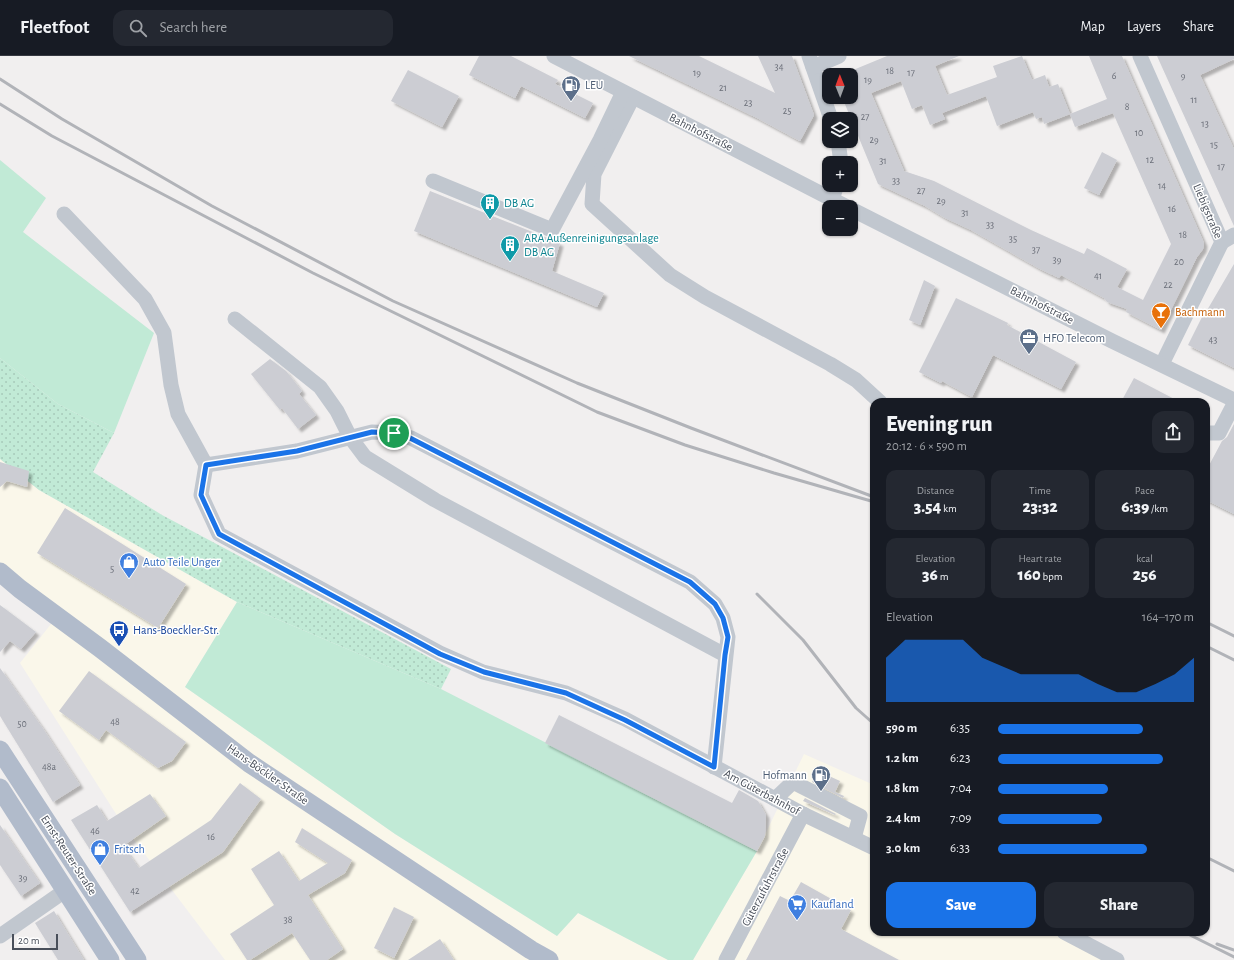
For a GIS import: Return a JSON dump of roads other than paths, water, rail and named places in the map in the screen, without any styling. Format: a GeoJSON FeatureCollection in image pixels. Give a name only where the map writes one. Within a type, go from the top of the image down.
{"type":"FeatureCollection","features":[{"type":"Feature","properties":{"kind":"main road","name":"Hans-Böckler-Straße"},"geometry":{"type":"LineString","coordinates":[[0,572],[20,589],[100,648],[249,763],[528,955],[548,960]]}},
{"type":"Feature","properties":{"kind":"main road","name":"Ernst-Reuter-Straße"},"geometry":{"type":"LineString","coordinates":[[0,750],[137,960]]}},
{"type":"Feature","properties":{"kind":"main road","name":"Ernst-Reuter-Straße"},"geometry":{"type":"LineString","coordinates":[[0,788],[110,960]]}},
{"type":"Feature","properties":{"kind":"street","name":"Bahnhofstraße"},"geometry":{"type":"LineString","coordinates":[[554,56],[624,92],[822,186]]}},
{"type":"Feature","properties":{"kind":"street"},"geometry":{"type":"LineString","coordinates":[[829,112],[815,61],[840,56]]}},
{"type":"Feature","properties":{"kind":"street","name":"Liebigstraße"},"geometry":{"type":"LineString","coordinates":[[1140,56],[1228,239],[1162,364]]}},
{"type":"Feature","properties":{"kind":"street"},"geometry":{"type":"LineString","coordinates":[[590,137],[624,92]]}},
{"type":"Feature","properties":{"kind":"street"},"geometry":{"type":"LineString","coordinates":[[433,181],[552,230],[624,92]]}},
{"type":"Feature","properties":{"kind":"street"},"geometry":{"type":"LineString","coordinates":[[624,92],[594,174],[592,204],[670,275],[705,297],[830,364],[856,380],[876,398]]}},
{"type":"Feature","properties":{"kind":"street","name":"Bahnhofstraße"},"geometry":{"type":"LineString","coordinates":[[834,192],[841,200]]}},
{"type":"Feature","properties":{"kind":"street","name":"Bahnhofstraße"},"geometry":{"type":"LineString","coordinates":[[858,212],[1234,400]]}},
{"type":"Feature","properties":{"kind":"street"},"geometry":{"type":"LineString","coordinates":[[64,214],[145,299],[164,333],[178,414],[206,465],[297,451],[372,432],[394,433],[410,438],[690,582],[715,604],[723,618],[728,637],[714,767]]}},
{"type":"Feature","properties":{"kind":"street"},"geometry":{"type":"LineString","coordinates":[[236,320],[320,387],[337,411],[350,437],[365,457],[435,500],[725,655]]}},
{"type":"Feature","properties":{"kind":"street"},"geometry":{"type":"LineString","coordinates":[[1210,433],[1219,433],[1234,404]]}},
{"type":"Feature","properties":{"kind":"street","name":"Am Güterbahnhof"},"geometry":{"type":"LineString","coordinates":[[206,465],[201,495],[219,534],[440,654],[484,672],[566,693],[625,720],[803,814],[870,846]]}},
{"type":"Feature","properties":{"kind":"street"},"geometry":{"type":"LineString","coordinates":[[774,799],[793,782],[860,816],[854,838]]}},
{"type":"Feature","properties":{"kind":"street","name":"Güterzufuhrstraße"},"geometry":{"type":"LineString","coordinates":[[726,960],[803,814]]}},
{"type":"Feature","properties":{"kind":"street"},"geometry":{"type":"LineString","coordinates":[[0,936],[66,890]]}},
{"type":"Feature","properties":{"kind":"street"},"geometry":{"type":"LineString","coordinates":[[1072,936],[1117,960]]}},
{"type":"Feature","properties":{"kind":"railway"},"geometry":{"type":"LineString","coordinates":[[0,79],[62,119],[212,206],[393,301],[577,383],[870,495]]}},
{"type":"Feature","properties":{"kind":"railway"},"geometry":{"type":"LineString","coordinates":[[0,104],[52,136],[313,273],[597,412],[685,445],[870,501]]}},
{"type":"Feature","properties":{"kind":"railway"},"geometry":{"type":"LineString","coordinates":[[757,594],[803,640],[856,708],[870,720]]}},
{"type":"Feature","properties":{"kind":"railway"},"geometry":{"type":"LineString","coordinates":[[1210,624],[1234,636]]}},
{"type":"Feature","properties":{"kind":"railway"},"geometry":{"type":"LineString","coordinates":[[1210,648],[1234,660]]}},
{"type":"Feature","properties":{"kind":"railway"},"geometry":{"type":"LineString","coordinates":[[1210,859],[1234,871]]}},
{"type":"Feature","properties":{"kind":"railway"},"geometry":{"type":"LineString","coordinates":[[1192,936],[1234,957]]}},
{"type":"Feature","properties":{"kind":"railway"},"geometry":{"type":"LineString","coordinates":[[1217,944],[1234,950]]}},
{"type":"Feature","properties":{"kind":"place","name":"LEU"},"geometry":{"type":"Point","coordinates":[571,102]}},
{"type":"Feature","properties":{"kind":"place","name":"DB AG"},"geometry":{"type":"Point","coordinates":[490,220]}},
{"type":"Feature","properties":{"kind":"place","name":"ARA Außenreinigungsanlage DB AG"},"geometry":{"type":"Point","coordinates":[510,262]}},
{"type":"Feature","properties":{"kind":"place","name":"Bachmann"},"geometry":{"type":"Point","coordinates":[1161,329]}},
{"type":"Feature","properties":{"kind":"place","name":"HFO Telecom"},"geometry":{"type":"Point","coordinates":[1029,355]}},
{"type":"Feature","properties":{"kind":"place","name":"Auto Teile Unger"},"geometry":{"type":"Point","coordinates":[129,579]}},
{"type":"Feature","properties":{"kind":"place","name":"Hans-Boeckler-Str."},"geometry":{"type":"Point","coordinates":[119,647]}},
{"type":"Feature","properties":{"kind":"place","name":"Hofmann"},"geometry":{"type":"Point","coordinates":[821,792]}},
{"type":"Feature","properties":{"kind":"place","name":"Fritsch"},"geometry":{"type":"Point","coordinates":[100,866]}},
{"type":"Feature","properties":{"kind":"place","name":"Kaufland"},"geometry":{"type":"Point","coordinates":[797,921]}}]}
